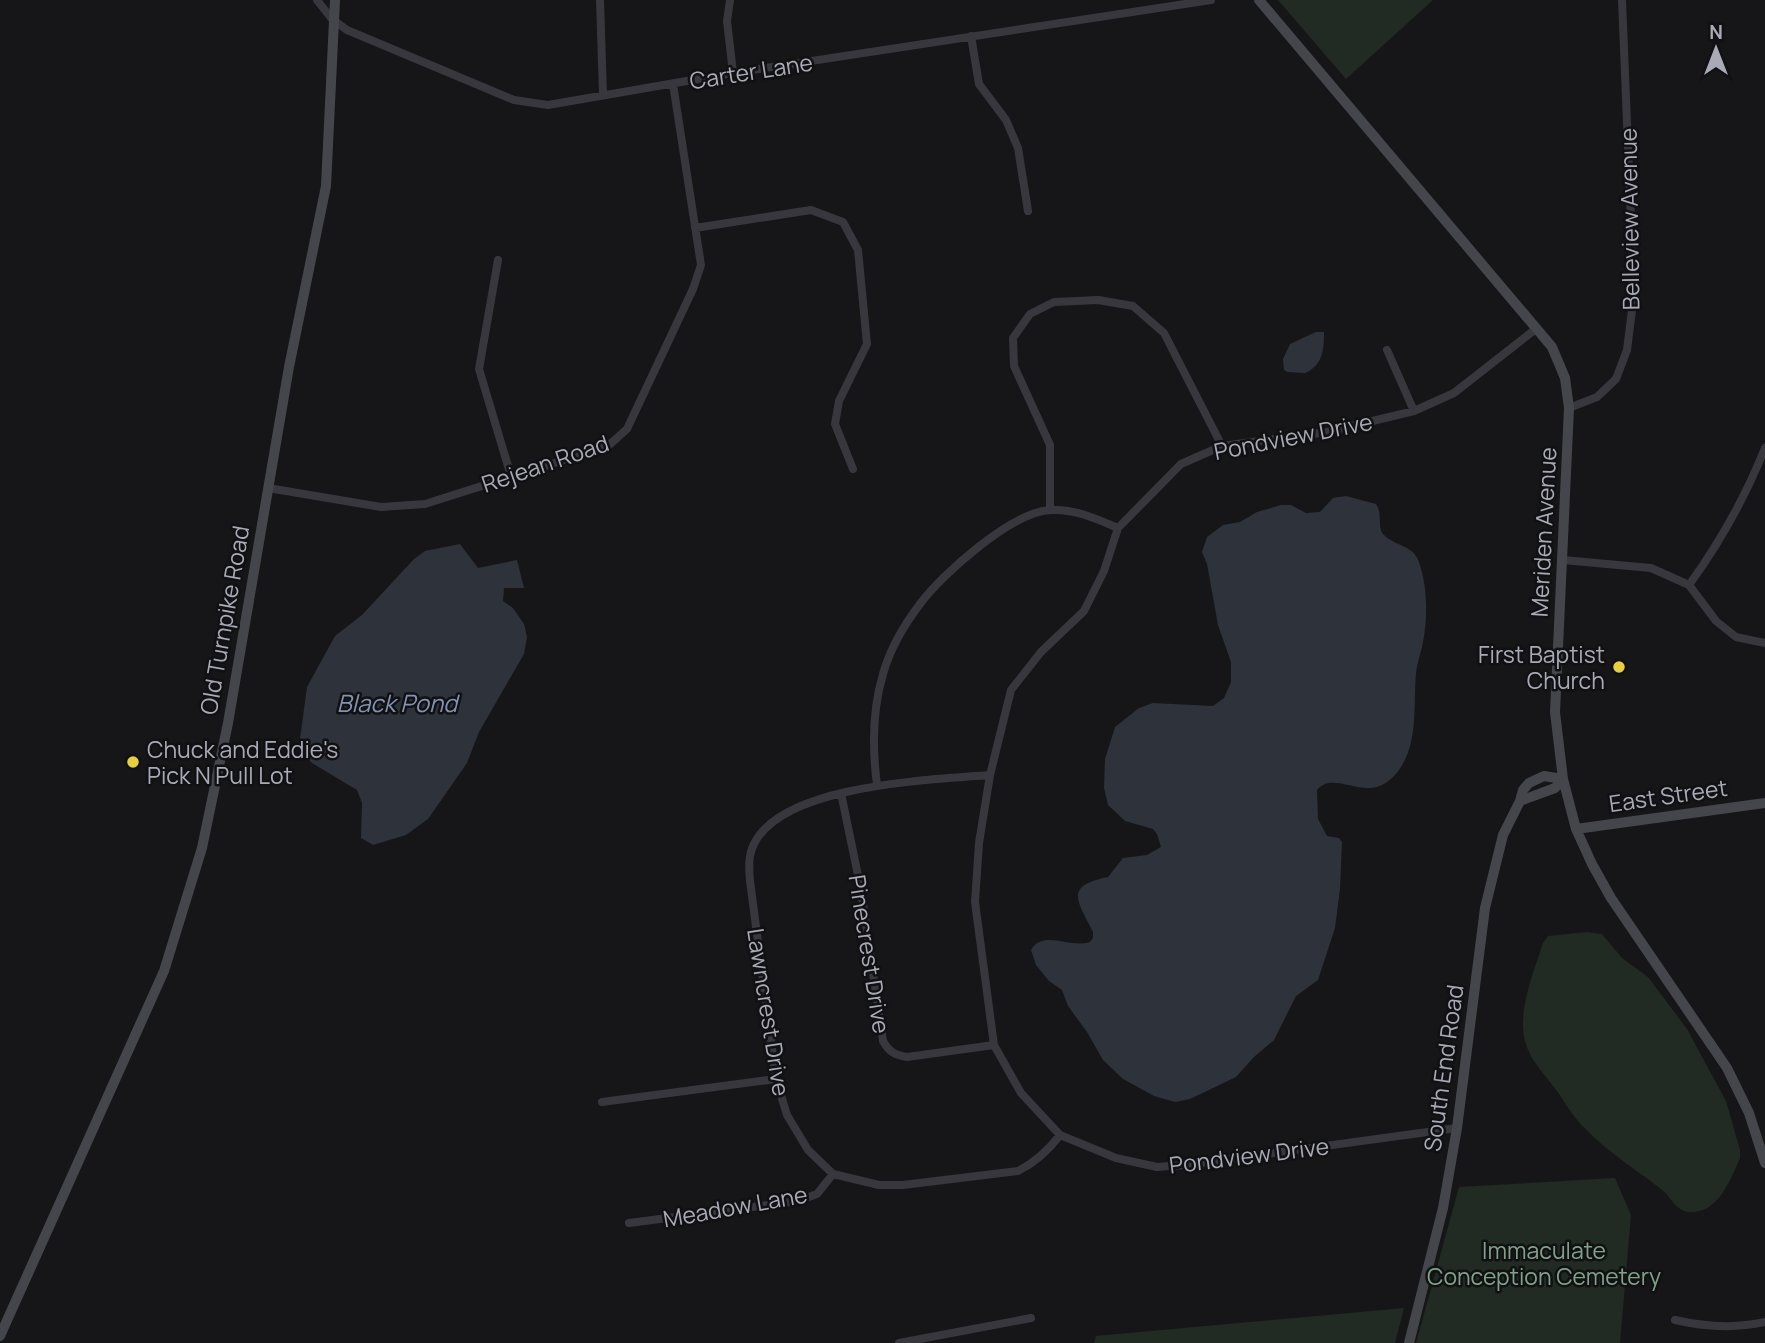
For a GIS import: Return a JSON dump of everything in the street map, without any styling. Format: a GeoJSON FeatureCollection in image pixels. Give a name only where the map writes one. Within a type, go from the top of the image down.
{"type":"FeatureCollection","features":[{"type":"Feature","properties":{"kind":"main road","name":"Old Turnpike Road"},"geometry":{"type":"LineString","coordinates":[[0,1336],[164,971],[202,848],[228,723],[289,367],[326,186],[335,0]]}},
{"type":"Feature","properties":{"kind":"main road","name":"Meriden Avenue"},"geometry":{"type":"LineString","coordinates":[[1259,0],[1552,347],[1565,378],[1569,408],[1555,712],[1563,779],[1576,829],[1611,898],[1727,1068],[1748,1114],[1765,1163]]}},
{"type":"Feature","properties":{"kind":"main road","name":"South End Road"},"geometry":{"type":"LineString","coordinates":[[1409,1343],[1443,1208],[1457,1128],[1485,908],[1503,835],[1520,801],[1555,788],[1563,779]]}},
{"type":"Feature","properties":{"kind":"main road","name":"East Street"},"geometry":{"type":"LineString","coordinates":[[1576,829],[1765,803]]}},
{"type":"Feature","properties":{"kind":"street","name":"Carter Lane"},"geometry":{"type":"LineString","coordinates":[[317,0],[334,21],[347,30],[514,100],[548,105],[733,73],[1211,0]]}},
{"type":"Feature","properties":{"kind":"street"},"geometry":{"type":"LineString","coordinates":[[600,0],[603,95]]}},
{"type":"Feature","properties":{"kind":"street"},"geometry":{"type":"LineString","coordinates":[[730,0],[727,21],[733,73]]}},
{"type":"Feature","properties":{"kind":"street","name":"Belleview Avenue"},"geometry":{"type":"LineString","coordinates":[[1569,408],[1597,397],[1616,379],[1627,350],[1634,294],[1622,0]]}},
{"type":"Feature","properties":{"kind":"street"},"geometry":{"type":"LineString","coordinates":[[971,36],[979,84],[1006,120],[1018,148],[1028,211]]}},
{"type":"Feature","properties":{"kind":"street","name":"Rejean Road"},"geometry":{"type":"LineString","coordinates":[[268,488],[381,507],[425,504],[608,446],[627,429],[693,289],[701,265],[673,84]]}},
{"type":"Feature","properties":{"kind":"street"},"geometry":{"type":"LineString","coordinates":[[695,228],[811,210],[843,222],[858,250],[867,344],[839,401],[835,424],[853,469]]}},
{"type":"Feature","properties":{"kind":"street"},"geometry":{"type":"LineString","coordinates":[[498,260],[479,369],[511,476]]}},
{"type":"Feature","properties":{"kind":"street"},"geometry":{"type":"LineString","coordinates":[[1050,509],[1050,445],[1014,366],[1013,338],[1030,314],[1054,302],[1098,300],[1133,306],[1164,333],[1222,446]]}},
{"type":"Feature","properties":{"kind":"street","name":"Pondview Drive"},"geometry":{"type":"LineString","coordinates":[[1457,1128],[1157,1167],[1116,1158],[1060,1136],[1021,1093],[994,1045],[975,902],[979,843],[990,775],[1012,690],[1041,652],[1084,611],[1104,571],[1118,528],[1181,464],[1222,446],[1327,432],[1414,411],[1454,393],[1537,328]]}},
{"type":"Feature","properties":{"kind":"street"},"geometry":{"type":"LineString","coordinates":[[1387,350],[1414,411]]}},
{"type":"Feature","properties":{"kind":"street"},"geometry":{"type":"LineString","coordinates":[[1689,585],[1719,544],[1765,448]]}},
{"type":"Feature","properties":{"kind":"street"},"geometry":{"type":"LineString","coordinates":[[877,785],[873,745],[875,712],[883,674],[896,640],[921,602],[968,555],[1011,523],[1050,509],[1091,516],[1118,528]]}},
{"type":"Feature","properties":{"kind":"street"},"geometry":{"type":"LineString","coordinates":[[1563,560],[1651,568],[1689,585],[1716,621],[1736,637],[1765,643]]}},
{"type":"Feature","properties":{"kind":"street","name":"Lawncrest Drive"},"geometry":{"type":"LineString","coordinates":[[833,1174],[808,1150],[787,1115],[776,1079],[750,881],[749,863],[753,846],[771,823],[808,803],[841,793],[877,785],[990,775]]}},
{"type":"Feature","properties":{"kind":"street","name":"Pinecrest Drive"},"geometry":{"type":"LineString","coordinates":[[841,793],[861,890],[883,1041],[895,1055],[907,1057],[994,1045]]}},
{"type":"Feature","properties":{"kind":"street"},"geometry":{"type":"LineString","coordinates":[[602,1102],[776,1079]]}},
{"type":"Feature","properties":{"kind":"street"},"geometry":{"type":"LineString","coordinates":[[833,1174],[879,1185],[903,1185],[1018,1171],[1034,1163],[1060,1136]]}},
{"type":"Feature","properties":{"kind":"street","name":"Meadow Lane"},"geometry":{"type":"LineString","coordinates":[[629,1223],[798,1201],[817,1194],[833,1174]]}},
{"type":"Feature","properties":{"kind":"street"},"geometry":{"type":"LineString","coordinates":[[899,1343],[1031,1318]]}},
{"type":"Feature","properties":{"kind":"street"},"geometry":{"type":"LineString","coordinates":[[1675,1320],[1721,1327],[1765,1322]]}},
{"type":"Feature","properties":{"kind":"green space"},"geometry":{"type":"Polygon","coordinates":[[[1278,0],[1433,0],[1346,79],[1278,0]]]}},
{"type":"Feature","properties":{"kind":"green space"},"geometry":{"type":"Polygon","coordinates":[[[1587,932],[1602,934],[1622,958],[1648,977],[1687,1029],[1726,1101],[1740,1158],[1723,1192],[1711,1206],[1703,1210],[1688,1212],[1678,1208],[1661,1189],[1590,1134],[1571,1112],[1527,1048],[1523,1017],[1531,979],[1543,943],[1548,936],[1587,932]]]}},
{"type":"Feature","properties":{"kind":"green space","name":"Immaculate Conception Cemetery"},"geometry":{"type":"Polygon","coordinates":[[[1615,1178],[1631,1215],[1620,1343],[1416,1343],[1459,1187],[1615,1178]]]}},
{"type":"Feature","properties":{"kind":"green space"},"geometry":{"type":"Polygon","coordinates":[[[1404,1308],[1395,1343],[1094,1343],[1096,1336],[1404,1308]]]}},
{"type":"Feature","properties":{"kind":"water"},"geometry":{"type":"Polygon","coordinates":[[[1316,332],[1324,332],[1324,339],[1323,351],[1316,366],[1305,373],[1284,370],[1283,359],[1290,344],[1316,332]]]}},
{"type":"Feature","properties":{"kind":"water"},"geometry":{"type":"Polygon","coordinates":[[[1346,496],[1376,504],[1383,534],[1413,552],[1422,572],[1426,604],[1425,626],[1416,673],[1413,729],[1407,756],[1391,779],[1381,786],[1371,788],[1332,783],[1324,784],[1317,790],[1318,819],[1327,836],[1339,838],[1342,842],[1335,928],[1318,980],[1296,996],[1274,1040],[1236,1077],[1190,1099],[1175,1102],[1154,1096],[1123,1079],[1103,1060],[1068,1006],[1062,990],[1049,981],[1036,965],[1031,950],[1036,944],[1050,940],[1090,942],[1093,932],[1079,903],[1080,890],[1085,885],[1108,877],[1123,858],[1147,855],[1161,847],[1153,829],[1125,821],[1108,805],[1104,788],[1105,759],[1115,727],[1139,708],[1153,703],[1213,706],[1224,698],[1231,682],[1231,662],[1218,625],[1207,564],[1202,552],[1207,537],[1223,525],[1240,522],[1257,512],[1291,505],[1306,513],[1320,512],[1333,498],[1346,496]]]}},
{"type":"Feature","properties":{"kind":"water","name":"Black Pond"},"geometry":{"type":"Polygon","coordinates":[[[460,544],[478,568],[517,560],[524,588],[504,588],[503,601],[513,608],[524,624],[527,637],[524,654],[479,732],[467,763],[428,819],[406,835],[373,845],[361,838],[362,803],[357,790],[312,763],[303,753],[300,739],[307,687],[335,636],[362,615],[414,559],[425,551],[460,544]]]}},
{"type":"Feature","properties":{"kind":"place","name":"First Baptist Church"},"geometry":{"type":"Point","coordinates":[1619,667]}},
{"type":"Feature","properties":{"kind":"place","name":"Chuck and Eddie's Pick N Pull Lot"},"geometry":{"type":"Point","coordinates":[133,762]}}]}
